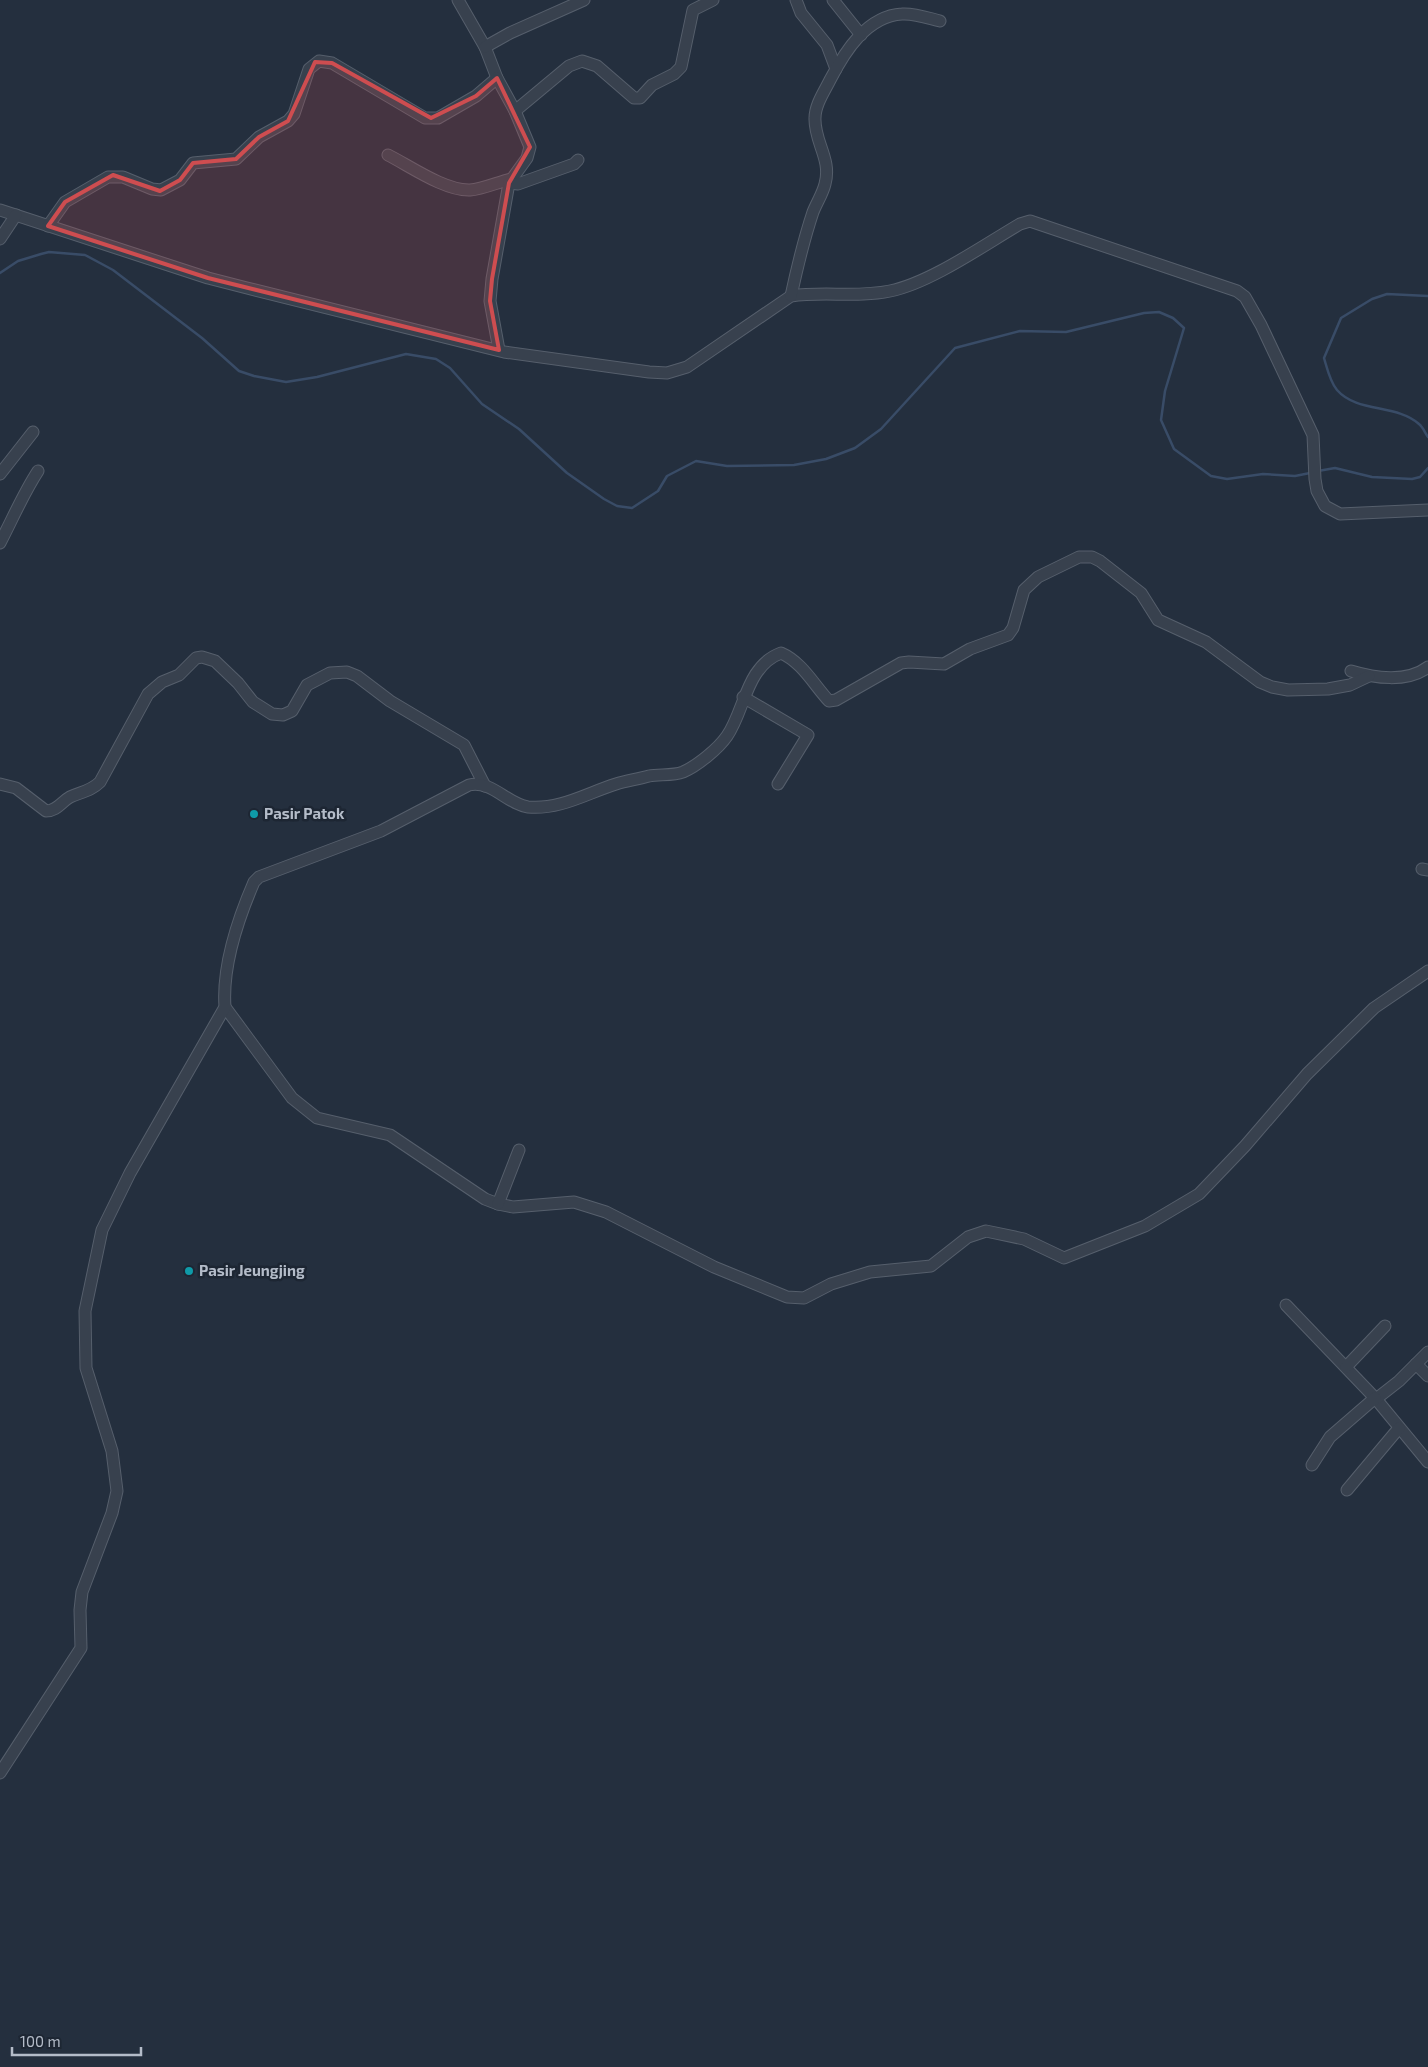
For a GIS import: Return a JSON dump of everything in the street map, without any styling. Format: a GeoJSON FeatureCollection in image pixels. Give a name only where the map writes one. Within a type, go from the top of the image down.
{"type":"FeatureCollection","features":[{"type":"Feature","properties":{"kind":"street"},"geometry":{"type":"LineString","coordinates":[[458,0],[485,47],[497,78],[515,111],[530,147],[527,158],[510,181],[505,198],[490,301],[499,350]]}},
{"type":"Feature","properties":{"kind":"street"},"geometry":{"type":"LineString","coordinates":[[485,47],[510,33],[584,0]]}},
{"type":"Feature","properties":{"kind":"street"},"geometry":{"type":"LineString","coordinates":[[515,111],[569,66],[582,61],[597,66],[634,98],[640,98],[652,85],[679,70],[683,62],[693,10],[713,0]]}},
{"type":"Feature","properties":{"kind":"street"},"geometry":{"type":"LineString","coordinates":[[833,0],[861,35]]}},
{"type":"Feature","properties":{"kind":"street"},"geometry":{"type":"LineString","coordinates":[[795,1],[807,22],[827,45],[836,69]]}},
{"type":"Feature","properties":{"kind":"street"},"geometry":{"type":"LineString","coordinates":[[791,296],[808,227],[825,185],[827,162],[822,147],[816,138],[815,116],[836,69],[865,29],[881,20],[895,15],[911,15],[940,21]]}},
{"type":"Feature","properties":{"kind":"street"},"geometry":{"type":"LineString","coordinates":[[48,226],[65,202],[108,177],[123,177],[158,191],[178,181],[193,163],[228,160],[240,156],[259,138],[291,118],[310,69],[316,62],[323,60],[332,63],[425,118],[438,118],[476,96],[497,78]]}},
{"type":"Feature","properties":{"kind":"street"},"geometry":{"type":"LineString","coordinates":[[388,155],[445,184],[460,189],[475,189],[510,181],[518,184],[574,164],[578,160]]}},
{"type":"Feature","properties":{"kind":"street"},"geometry":{"type":"LineString","coordinates":[[0,210],[208,278],[499,350],[561,361],[667,373],[687,367],[791,296],[807,294],[855,296],[892,291],[928,277],[1020,224],[1030,221],[1237,290],[1245,297],[1261,326],[1304,413],[1314,443],[1317,491],[1325,506],[1340,514],[1428,510]]}},
{"type":"Feature","properties":{"kind":"street"},"geometry":{"type":"LineString","coordinates":[[0,239],[16,215]]}},
{"type":"Feature","properties":{"kind":"street"},"geometry":{"type":"LineString","coordinates":[[0,474],[33,432]]}},
{"type":"Feature","properties":{"kind":"street"},"geometry":{"type":"LineString","coordinates":[[0,543],[14,519],[21,497],[38,471]]}},
{"type":"Feature","properties":{"kind":"street"},"geometry":{"type":"LineString","coordinates":[[1369,676],[1350,685],[1328,689],[1288,690],[1272,687],[1260,682],[1206,642],[1158,620],[1134,586],[1100,561],[1084,557],[1049,571],[1029,585],[1019,600],[1013,628],[1008,635],[970,649],[944,664],[910,662],[901,664],[836,700],[829,701],[788,656],[781,653],[772,656],[761,667],[743,697],[728,735],[699,761],[682,773],[655,774],[614,784],[578,800],[529,807],[477,783],[469,785],[381,831],[259,878],[254,882],[236,928],[223,985],[225,1006],[292,1098],[317,1118],[390,1134],[486,1199],[498,1204],[513,1207],[574,1202],[606,1212],[714,1267],[787,1297],[804,1298],[831,1284],[870,1272],[931,1266],[968,1237],[986,1231],[1024,1240],[1064,1258],[1145,1226],[1199,1194],[1245,1146],[1307,1074],[1368,1015],[1428,971]]}},
{"type":"Feature","properties":{"kind":"street"},"geometry":{"type":"LineString","coordinates":[[0,784],[16,788],[46,811],[55,810],[70,797],[92,789],[100,782],[148,694],[162,682],[178,675],[196,658],[202,657],[215,661],[238,683],[253,702],[272,714],[283,715],[292,711],[307,685],[330,673],[347,672],[357,676],[390,702],[464,745],[485,786]]}},
{"type":"Feature","properties":{"kind":"street"},"geometry":{"type":"LineString","coordinates":[[1351,671],[1369,676],[1412,676],[1428,667]]}},
{"type":"Feature","properties":{"kind":"street"},"geometry":{"type":"LineString","coordinates":[[743,697],[808,735],[778,784]]}},
{"type":"Feature","properties":{"kind":"street"},"geometry":{"type":"LineString","coordinates":[[0,1773],[82,1648],[80,1610],[82,1592],[112,1513],[118,1491],[112,1451],[86,1368],[85,1311],[102,1230],[130,1173],[225,1006]]}},
{"type":"Feature","properties":{"kind":"street"},"geometry":{"type":"LineString","coordinates":[[498,1204],[519,1150]]}},
{"type":"Feature","properties":{"kind":"street"},"geometry":{"type":"LineString","coordinates":[[1286,1305],[1375,1399],[1428,1462]]}},
{"type":"Feature","properties":{"kind":"street"},"geometry":{"type":"LineString","coordinates":[[1346,1367],[1385,1326]]}},
{"type":"Feature","properties":{"kind":"street"},"geometry":{"type":"LineString","coordinates":[[1312,1465],[1330,1437],[1428,1352]]}},
{"type":"Feature","properties":{"kind":"street"},"geometry":{"type":"LineString","coordinates":[[1416,1364],[1428,1376]]}},
{"type":"Feature","properties":{"kind":"street"},"geometry":{"type":"LineString","coordinates":[[1347,1490],[1399,1428]]}},
{"type":"Feature","properties":{"kind":"highlighted area"},"geometry":{"type":"Polygon","coordinates":[[[315,62],[332,63],[431,118],[476,96],[497,78],[530,147],[509,183],[492,279],[490,301],[499,350],[208,278],[48,226],[65,202],[113,175],[160,191],[180,180],[193,163],[236,159],[259,137],[288,121],[315,62]]]}},
{"type":"Feature","properties":{"kind":"waterway"},"geometry":{"type":"LineString","coordinates":[[0,273],[18,261],[49,252],[85,255],[113,270],[202,338],[239,371],[254,376],[286,382],[317,377],[406,354],[436,359],[450,368],[482,404],[519,429],[567,473],[617,506],[632,508],[658,491],[667,476],[696,461],[727,466],[794,465],[826,459],[855,448],[881,429],[955,348],[1020,331],[1066,332],[1144,313],[1159,312],[1173,318],[1184,328],[1165,391],[1161,420],[1174,449],[1211,476],[1227,479],[1263,474],[1295,476],[1310,473]]}},
{"type":"Feature","properties":{"kind":"waterway"},"geometry":{"type":"LineString","coordinates":[[1428,296],[1387,294],[1372,299],[1341,318],[1324,358],[1332,383],[1345,397],[1366,406],[1400,413],[1420,425],[1428,437]]}},
{"type":"Feature","properties":{"kind":"waterway"},"geometry":{"type":"LineString","coordinates":[[1318,471],[1335,468],[1372,477],[1412,479],[1420,477],[1428,468]]}},
{"type":"Feature","properties":{"kind":"place","name":"Pasir Patok"},"geometry":{"type":"Point","coordinates":[254,814]}},
{"type":"Feature","properties":{"kind":"place","name":"Pasir Jeungjing"},"geometry":{"type":"Point","coordinates":[189,1271]}}]}
